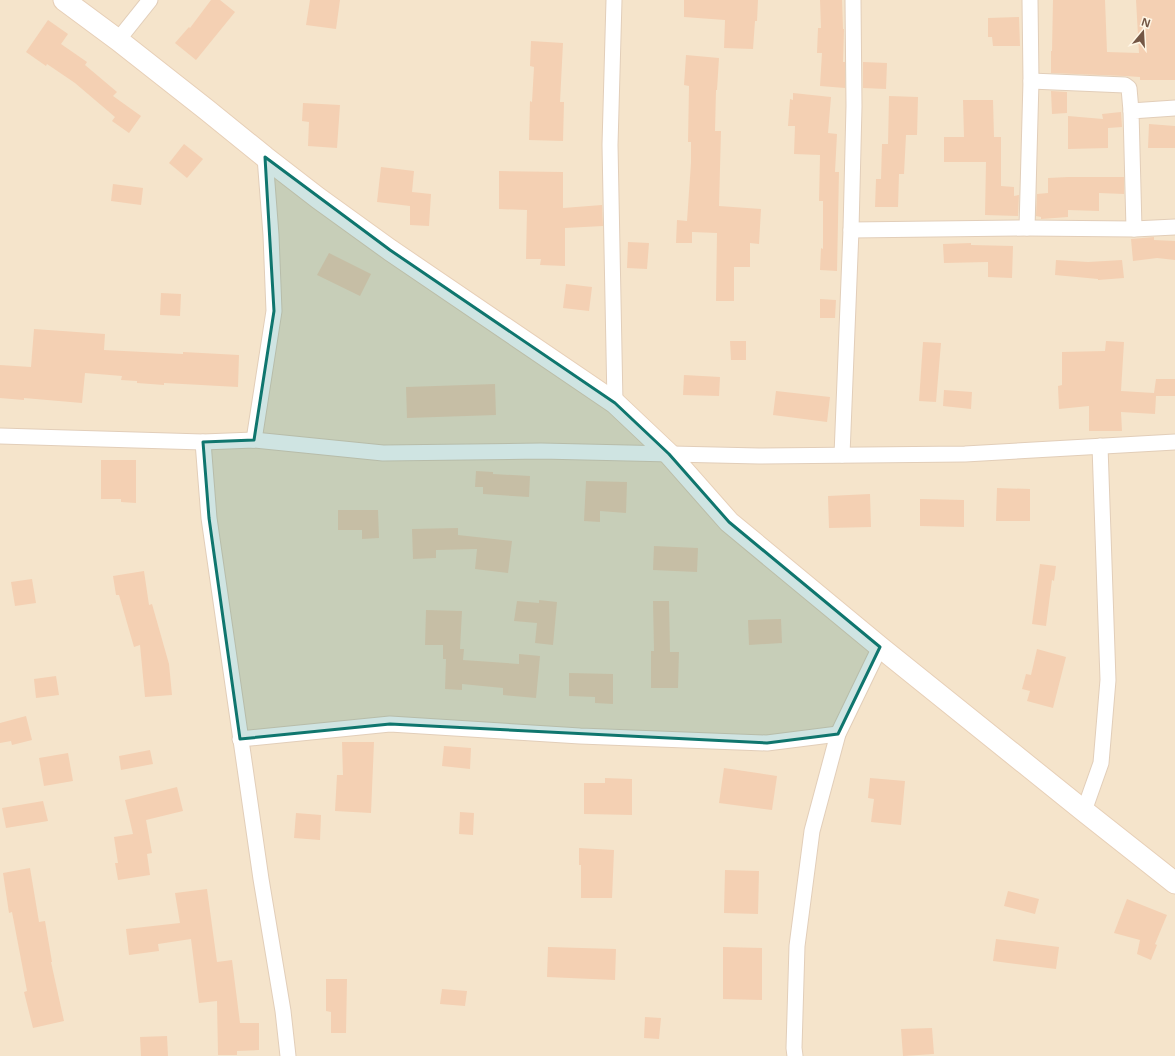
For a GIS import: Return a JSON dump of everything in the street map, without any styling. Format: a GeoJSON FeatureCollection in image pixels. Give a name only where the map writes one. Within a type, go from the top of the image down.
{"type":"FeatureCollection","features":[{"type":"Feature","properties":{"kind":"main road"},"geometry":{"type":"LineString","coordinates":[[64,0],[118,40],[318,198],[390,250],[615,403],[669,454],[730,522],[880,647],[1175,883]]}},
{"type":"Feature","properties":{"kind":"street"},"geometry":{"type":"LineString","coordinates":[[118,40],[150,0]]}},
{"type":"Feature","properties":{"kind":"street"},"geometry":{"type":"LineString","coordinates":[[614,0],[610,145],[615,403]]}},
{"type":"Feature","properties":{"kind":"street"},"geometry":{"type":"LineString","coordinates":[[842,455],[851,230],[854,106],[853,0]]}},
{"type":"Feature","properties":{"kind":"street"},"geometry":{"type":"LineString","coordinates":[[1026,228],[1031,81],[1030,0]]}},
{"type":"Feature","properties":{"kind":"street"},"geometry":{"type":"LineString","coordinates":[[1031,81],[1121,84],[1129,88],[1134,229]]}},
{"type":"Feature","properties":{"kind":"street"},"geometry":{"type":"LineString","coordinates":[[1131,111],[1175,108]]}},
{"type":"Feature","properties":{"kind":"street"},"geometry":{"type":"LineString","coordinates":[[254,440],[274,311],[265,157]]}},
{"type":"Feature","properties":{"kind":"street"},"geometry":{"type":"LineString","coordinates":[[851,230],[1026,228],[1134,229],[1175,227]]}},
{"type":"Feature","properties":{"kind":"street"},"geometry":{"type":"LineString","coordinates":[[0,436],[203,442],[254,440],[383,453],[541,451],[758,456],[965,454],[1175,442]]}},
{"type":"Feature","properties":{"kind":"street"},"geometry":{"type":"LineString","coordinates":[[203,442],[209,518],[261,879],[283,1011],[288,1056]]}},
{"type":"Feature","properties":{"kind":"street"},"geometry":{"type":"LineString","coordinates":[[1084,811],[1101,763],[1108,680],[1100,446]]}},
{"type":"Feature","properties":{"kind":"street"},"geometry":{"type":"LineString","coordinates":[[795,1056],[794,1040],[798,938],[812,831],[838,734],[880,647]]}},
{"type":"Feature","properties":{"kind":"street"},"geometry":{"type":"LineString","coordinates":[[240,738],[390,724],[580,736],[767,743],[838,734]]}},
{"type":"Feature","properties":{"kind":"highlighted area"},"geometry":{"type":"Polygon","coordinates":[[[265,157],[390,250],[615,403],[669,454],[729,522],[880,647],[838,734],[767,743],[390,724],[240,739],[209,518],[203,442],[254,440],[274,311],[265,157]]]}},
{"type":"Feature","properties":{"kind":"shaded area"},"geometry":{"type":"Polygon","coordinates":[[[0,0],[1175,0],[1175,1056],[0,1056],[0,0]]]}},
{"type":"Feature","properties":{"kind":"building"},"geometry":{"type":"Polygon","coordinates":[[[211,0],[220,0],[235,12],[196,60],[175,43],[189,27],[190,28],[211,0]]]}},
{"type":"Feature","properties":{"kind":"building"},"geometry":{"type":"Polygon","coordinates":[[[310,0],[340,0],[336,29],[306,25],[310,0]]]}},
{"type":"Feature","properties":{"kind":"building"},"geometry":{"type":"Polygon","coordinates":[[[684,0],[758,0],[753,49],[724,48],[725,20],[684,17],[684,0]]]}},
{"type":"Feature","properties":{"kind":"building"},"geometry":{"type":"Polygon","coordinates":[[[820,0],[842,0],[845,88],[820,86],[822,53],[817,53],[818,28],[821,28],[820,0]]]}},
{"type":"Feature","properties":{"kind":"building"},"geometry":{"type":"Polygon","coordinates":[[[1053,0],[1105,0],[1107,52],[1139,53],[1136,0],[1175,0],[1175,80],[1140,80],[1140,77],[1051,73],[1053,0]]]}},
{"type":"Feature","properties":{"kind":"building"},"geometry":{"type":"Polygon","coordinates":[[[1019,17],[1020,46],[993,46],[992,37],[988,37],[988,18],[1019,17]]]}},
{"type":"Feature","properties":{"kind":"building"},"geometry":{"type":"Polygon","coordinates":[[[48,20],[68,34],[61,44],[87,62],[85,65],[117,92],[113,96],[141,116],[129,133],[112,121],[115,117],[75,83],[26,52],[48,20]]]}},
{"type":"Feature","properties":{"kind":"building"},"geometry":{"type":"Polygon","coordinates":[[[531,41],[563,43],[560,102],[564,102],[563,141],[529,140],[530,101],[532,102],[534,67],[530,66],[531,41]]]}},
{"type":"Feature","properties":{"kind":"building"},"geometry":{"type":"Polygon","coordinates":[[[686,55],[719,58],[716,90],[715,131],[721,131],[719,206],[761,209],[759,244],[750,243],[750,267],[734,267],[734,301],[716,301],[717,233],[692,232],[692,243],[676,243],[677,220],[687,221],[691,163],[691,142],[688,142],[689,86],[684,85],[686,55]]]}},
{"type":"Feature","properties":{"kind":"building"},"geometry":{"type":"Polygon","coordinates":[[[863,62],[887,63],[886,89],[863,88],[863,62]]]}},
{"type":"Feature","properties":{"kind":"building"},"geometry":{"type":"Polygon","coordinates":[[[1051,91],[1067,92],[1067,113],[1052,114],[1051,91]]]}},
{"type":"Feature","properties":{"kind":"building"},"geometry":{"type":"Polygon","coordinates":[[[793,93],[831,97],[828,133],[837,134],[835,172],[839,172],[837,271],[820,270],[821,248],[823,249],[823,201],[819,201],[820,155],[794,154],[795,126],[788,126],[790,99],[793,100],[793,93]]]}},
{"type":"Feature","properties":{"kind":"building"},"geometry":{"type":"Polygon","coordinates":[[[889,96],[918,97],[917,135],[906,135],[904,174],[899,174],[898,207],[875,207],[876,179],[881,179],[882,144],[888,144],[889,96]]]}},
{"type":"Feature","properties":{"kind":"building"},"geometry":{"type":"Polygon","coordinates":[[[963,100],[993,100],[994,137],[1001,137],[1001,186],[1014,187],[1014,196],[1019,195],[1018,216],[985,215],[986,162],[944,162],[944,137],[964,137],[963,100]]]}},
{"type":"Feature","properties":{"kind":"building"},"geometry":{"type":"Polygon","coordinates":[[[303,103],[340,105],[337,148],[308,146],[309,122],[302,121],[303,103]]]}},
{"type":"Feature","properties":{"kind":"building"},"geometry":{"type":"Polygon","coordinates":[[[1121,112],[1122,127],[1108,128],[1108,148],[1068,149],[1068,116],[1103,119],[1102,114],[1121,112]]]}},
{"type":"Feature","properties":{"kind":"building"},"geometry":{"type":"Polygon","coordinates":[[[1149,124],[1175,126],[1175,148],[1148,148],[1149,124]]]}},
{"type":"Feature","properties":{"kind":"building"},"geometry":{"type":"Polygon","coordinates":[[[184,144],[203,159],[187,178],[169,163],[184,144]]]}},
{"type":"Feature","properties":{"kind":"building"},"geometry":{"type":"Polygon","coordinates":[[[381,167],[414,171],[412,192],[431,194],[429,226],[410,225],[410,206],[377,202],[381,167]]]}},
{"type":"Feature","properties":{"kind":"building"},"geometry":{"type":"Polygon","coordinates":[[[499,171],[563,172],[563,208],[602,205],[603,226],[565,228],[565,266],[540,265],[541,259],[526,259],[527,210],[499,209],[499,171]]]}},
{"type":"Feature","properties":{"kind":"building"},"geometry":{"type":"Polygon","coordinates":[[[1124,177],[1124,194],[1099,193],[1099,211],[1068,210],[1068,217],[1041,219],[1041,217],[1036,216],[1037,194],[1048,193],[1048,178],[1124,177]]]}},
{"type":"Feature","properties":{"kind":"building"},"geometry":{"type":"Polygon","coordinates":[[[113,184],[143,188],[141,205],[111,201],[113,184]]]}},
{"type":"Feature","properties":{"kind":"building"},"geometry":{"type":"Polygon","coordinates":[[[1154,237],[1154,240],[1175,241],[1175,260],[1157,258],[1133,261],[1131,239],[1154,237]]]}},
{"type":"Feature","properties":{"kind":"building"},"geometry":{"type":"Polygon","coordinates":[[[628,242],[649,243],[647,269],[627,268],[628,242]]]}},
{"type":"Feature","properties":{"kind":"building"},"geometry":{"type":"Polygon","coordinates":[[[971,243],[971,245],[1013,246],[1012,278],[988,277],[988,262],[944,263],[943,244],[971,243]]]}},
{"type":"Feature","properties":{"kind":"building"},"geometry":{"type":"Polygon","coordinates":[[[329,253],[371,274],[360,296],[317,275],[329,253]]]}},
{"type":"Feature","properties":{"kind":"building"},"geometry":{"type":"Polygon","coordinates":[[[1056,260],[1088,262],[1122,260],[1124,278],[1098,280],[1055,275],[1056,260]]]}},
{"type":"Feature","properties":{"kind":"building"},"geometry":{"type":"Polygon","coordinates":[[[566,284],[592,287],[589,311],[563,308],[566,284]]]}},
{"type":"Feature","properties":{"kind":"building"},"geometry":{"type":"Polygon","coordinates":[[[161,293],[181,294],[180,316],[160,315],[161,293]]]}},
{"type":"Feature","properties":{"kind":"building"},"geometry":{"type":"Polygon","coordinates":[[[820,299],[836,300],[835,318],[820,318],[820,299]]]}},
{"type":"Feature","properties":{"kind":"building"},"geometry":{"type":"Polygon","coordinates":[[[34,329],[105,334],[104,350],[239,355],[238,387],[137,383],[137,381],[121,380],[122,376],[85,373],[82,403],[24,398],[24,400],[0,398],[0,365],[31,367],[34,329]]]}},
{"type":"Feature","properties":{"kind":"building"},"geometry":{"type":"Polygon","coordinates":[[[730,341],[746,341],[746,360],[731,360],[730,341]]]}},
{"type":"Feature","properties":{"kind":"building"},"geometry":{"type":"Polygon","coordinates":[[[1106,341],[1124,342],[1121,391],[1154,393],[1156,379],[1175,379],[1175,396],[1156,396],[1155,414],[1121,412],[1122,431],[1089,431],[1089,406],[1059,409],[1058,386],[1062,385],[1062,352],[1105,351],[1106,341]]]}},
{"type":"Feature","properties":{"kind":"building"},"geometry":{"type":"Polygon","coordinates":[[[923,342],[941,343],[936,402],[919,401],[923,342]]]}},
{"type":"Feature","properties":{"kind":"building"},"geometry":{"type":"Polygon","coordinates":[[[684,375],[720,377],[719,396],[683,395],[684,375]]]}},
{"type":"Feature","properties":{"kind":"building"},"geometry":{"type":"Polygon","coordinates":[[[495,384],[496,415],[407,418],[406,387],[495,384]]]}},
{"type":"Feature","properties":{"kind":"building"},"geometry":{"type":"Polygon","coordinates":[[[944,390],[972,392],[971,409],[943,406],[944,390]]]}},
{"type":"Feature","properties":{"kind":"building"},"geometry":{"type":"Polygon","coordinates":[[[776,391],[830,397],[827,422],[773,415],[776,391]]]}},
{"type":"Feature","properties":{"kind":"building"},"geometry":{"type":"Polygon","coordinates":[[[101,460],[136,460],[136,503],[121,502],[121,499],[101,499],[101,460]]]}},
{"type":"Feature","properties":{"kind":"building"},"geometry":{"type":"Polygon","coordinates":[[[476,471],[493,472],[493,474],[530,476],[529,497],[483,494],[483,487],[475,487],[476,471]]]}},
{"type":"Feature","properties":{"kind":"building"},"geometry":{"type":"Polygon","coordinates":[[[586,481],[627,482],[626,513],[600,511],[600,522],[584,521],[586,481]]]}},
{"type":"Feature","properties":{"kind":"building"},"geometry":{"type":"Polygon","coordinates":[[[997,488],[1030,489],[1030,521],[996,521],[997,488]]]}},
{"type":"Feature","properties":{"kind":"building"},"geometry":{"type":"Polygon","coordinates":[[[870,494],[871,527],[829,528],[828,496],[870,494]]]}},
{"type":"Feature","properties":{"kind":"building"},"geometry":{"type":"Polygon","coordinates":[[[920,499],[964,500],[964,527],[920,526],[920,499]]]}},
{"type":"Feature","properties":{"kind":"building"},"geometry":{"type":"Polygon","coordinates":[[[338,510],[378,510],[379,538],[362,539],[362,530],[338,530],[338,510]]]}},
{"type":"Feature","properties":{"kind":"building"},"geometry":{"type":"Polygon","coordinates":[[[458,528],[458,535],[512,541],[508,573],[475,569],[477,549],[436,550],[436,558],[413,559],[412,529],[458,528]]]}},
{"type":"Feature","properties":{"kind":"building"},"geometry":{"type":"Polygon","coordinates":[[[654,546],[698,548],[697,572],[653,570],[654,546]]]}},
{"type":"Feature","properties":{"kind":"building"},"geometry":{"type":"Polygon","coordinates":[[[1040,564],[1056,566],[1054,581],[1052,580],[1046,626],[1032,624],[1040,564]]]}},
{"type":"Feature","properties":{"kind":"building"},"geometry":{"type":"Polygon","coordinates":[[[144,571],[149,605],[152,604],[169,664],[172,695],[145,697],[140,645],[134,647],[119,595],[116,595],[113,576],[144,571]]]}},
{"type":"Feature","properties":{"kind":"building"},"geometry":{"type":"Polygon","coordinates":[[[32,579],[36,603],[15,606],[11,582],[32,579]]]}},
{"type":"Feature","properties":{"kind":"building"},"geometry":{"type":"Polygon","coordinates":[[[539,600],[557,602],[553,645],[535,643],[537,623],[514,621],[517,601],[539,603],[539,600]]]}},
{"type":"Feature","properties":{"kind":"building"},"geometry":{"type":"Polygon","coordinates":[[[653,601],[669,601],[670,652],[679,652],[678,688],[651,688],[651,651],[654,651],[653,601]]]}},
{"type":"Feature","properties":{"kind":"building"},"geometry":{"type":"Polygon","coordinates":[[[426,610],[462,611],[460,649],[464,649],[463,660],[519,664],[519,654],[540,656],[536,698],[503,695],[503,688],[462,684],[462,690],[445,689],[446,659],[443,659],[443,645],[425,645],[426,610]]]}},
{"type":"Feature","properties":{"kind":"building"},"geometry":{"type":"Polygon","coordinates":[[[781,619],[782,643],[749,645],[748,620],[781,619]]]}},
{"type":"Feature","properties":{"kind":"building"},"geometry":{"type":"Polygon","coordinates":[[[1037,649],[1066,657],[1053,708],[1027,701],[1030,691],[1022,689],[1026,674],[1031,675],[1037,649]]]}},
{"type":"Feature","properties":{"kind":"building"},"geometry":{"type":"Polygon","coordinates":[[[569,673],[613,674],[613,704],[595,703],[595,697],[569,696],[569,673]]]}},
{"type":"Feature","properties":{"kind":"building"},"geometry":{"type":"Polygon","coordinates":[[[56,676],[59,695],[36,698],[34,679],[56,676]]]}},
{"type":"Feature","properties":{"kind":"building"},"geometry":{"type":"Polygon","coordinates":[[[26,716],[32,740],[12,745],[11,741],[0,743],[0,723],[26,716]]]}},
{"type":"Feature","properties":{"kind":"building"},"geometry":{"type":"Polygon","coordinates":[[[342,742],[374,742],[371,813],[335,811],[337,775],[343,775],[342,742]]]}},
{"type":"Feature","properties":{"kind":"building"},"geometry":{"type":"Polygon","coordinates":[[[444,746],[471,748],[470,769],[442,766],[444,746]]]}},
{"type":"Feature","properties":{"kind":"building"},"geometry":{"type":"Polygon","coordinates":[[[150,750],[153,764],[121,770],[119,756],[150,750]]]}},
{"type":"Feature","properties":{"kind":"building"},"geometry":{"type":"Polygon","coordinates":[[[68,753],[73,781],[44,786],[39,758],[68,753]]]}},
{"type":"Feature","properties":{"kind":"building"},"geometry":{"type":"Polygon","coordinates":[[[724,768],[777,776],[772,810],[719,803],[724,768]]]}},
{"type":"Feature","properties":{"kind":"building"},"geometry":{"type":"Polygon","coordinates":[[[605,778],[632,779],[632,815],[584,814],[584,783],[605,783],[605,778]]]}},
{"type":"Feature","properties":{"kind":"building"},"geometry":{"type":"Polygon","coordinates":[[[870,778],[905,781],[901,825],[871,822],[874,799],[868,798],[870,778]]]}},
{"type":"Feature","properties":{"kind":"building"},"geometry":{"type":"Polygon","coordinates":[[[177,787],[183,811],[146,820],[152,853],[147,854],[150,875],[118,880],[115,863],[118,863],[114,837],[133,834],[125,800],[177,787]]]}},
{"type":"Feature","properties":{"kind":"building"},"geometry":{"type":"Polygon","coordinates":[[[43,801],[48,821],[6,828],[2,808],[43,801]]]}},
{"type":"Feature","properties":{"kind":"building"},"geometry":{"type":"Polygon","coordinates":[[[460,812],[474,813],[473,835],[459,834],[460,812]]]}},
{"type":"Feature","properties":{"kind":"building"},"geometry":{"type":"Polygon","coordinates":[[[296,813],[321,815],[320,840],[294,838],[296,813]]]}},
{"type":"Feature","properties":{"kind":"building"},"geometry":{"type":"Polygon","coordinates":[[[579,848],[614,850],[612,898],[581,898],[581,865],[579,865],[579,848]]]}},
{"type":"Feature","properties":{"kind":"building"},"geometry":{"type":"Polygon","coordinates":[[[30,868],[39,922],[45,921],[51,962],[64,1021],[33,1028],[24,992],[27,991],[12,912],[9,913],[3,873],[30,868]]]}},
{"type":"Feature","properties":{"kind":"building"},"geometry":{"type":"Polygon","coordinates":[[[725,870],[759,871],[758,914],[724,913],[725,870]]]}},
{"type":"Feature","properties":{"kind":"building"},"geometry":{"type":"Polygon","coordinates":[[[207,889],[217,962],[232,960],[240,1023],[259,1023],[259,1050],[237,1051],[237,1055],[218,1055],[217,1001],[199,1003],[191,939],[158,944],[159,951],[129,955],[126,929],[180,923],[175,893],[207,889]]]}},
{"type":"Feature","properties":{"kind":"building"},"geometry":{"type":"Polygon","coordinates":[[[1008,891],[1039,899],[1035,914],[1004,906],[1008,891]]]}},
{"type":"Feature","properties":{"kind":"building"},"geometry":{"type":"Polygon","coordinates":[[[1127,899],[1167,915],[1155,944],[1157,945],[1151,960],[1137,954],[1140,940],[1114,933],[1127,899]]]}},
{"type":"Feature","properties":{"kind":"building"},"geometry":{"type":"Polygon","coordinates":[[[996,939],[1059,947],[1056,969],[993,961],[996,939]]]}},
{"type":"Feature","properties":{"kind":"building"},"geometry":{"type":"Polygon","coordinates":[[[548,947],[616,949],[615,980],[547,977],[548,947]]]}},
{"type":"Feature","properties":{"kind":"building"},"geometry":{"type":"Polygon","coordinates":[[[723,947],[762,948],[762,1000],[723,999],[723,947]]]}},
{"type":"Feature","properties":{"kind":"building"},"geometry":{"type":"Polygon","coordinates":[[[326,979],[347,979],[346,1033],[331,1033],[331,1012],[326,1011],[326,979]]]}},
{"type":"Feature","properties":{"kind":"building"},"geometry":{"type":"Polygon","coordinates":[[[442,989],[467,991],[465,1006],[440,1004],[442,989]]]}},
{"type":"Feature","properties":{"kind":"building"},"geometry":{"type":"Polygon","coordinates":[[[645,1017],[661,1018],[659,1039],[644,1038],[645,1017]]]}},
{"type":"Feature","properties":{"kind":"building"},"geometry":{"type":"Polygon","coordinates":[[[932,1028],[934,1054],[903,1056],[901,1029],[932,1028]]]}},
{"type":"Feature","properties":{"kind":"building"},"geometry":{"type":"Polygon","coordinates":[[[167,1036],[168,1056],[141,1056],[140,1037],[167,1036]]]}}]}
